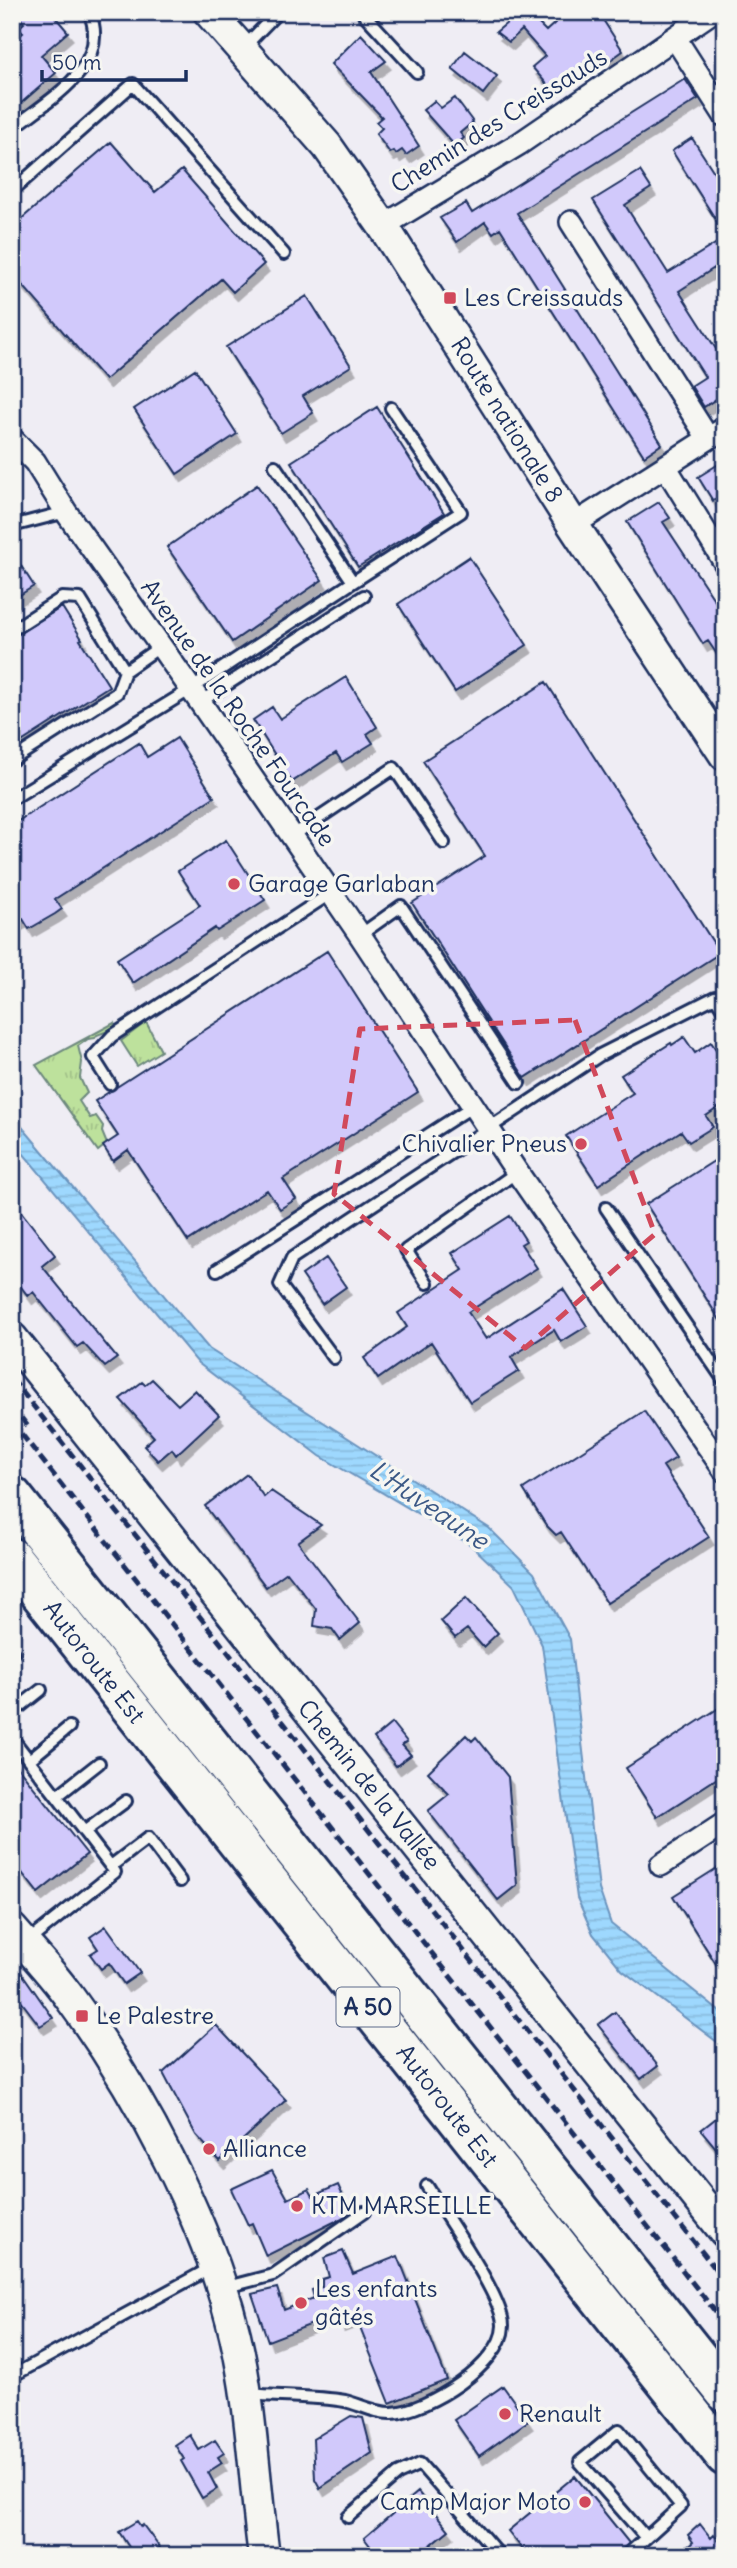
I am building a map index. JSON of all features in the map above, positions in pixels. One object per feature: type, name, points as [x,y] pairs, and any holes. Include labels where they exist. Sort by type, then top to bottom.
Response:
[{"type":"highway","name":"Autoroute Est","points":[[12,1496],[725,2392]]},
{"type":"highway","name":"Autoroute Est","points":[[12,1558],[725,2456]]},
{"type":"main road","name":"Route nationale 8","points":[[209,12],[327,146],[383,226],[573,525],[722,747]]},
{"type":"main road","name":"Chemin de la Vallée","points":[[12,1338],[725,2232]]},
{"type":"main road","points":[[18,1936],[69,1997],[130,2088],[187,2202],[217,2278],[234,2333],[246,2394],[264,2556]]},
{"type":"street","name":"Chemin des Creissauds","points":[[383,226],[519,144],[712,12]]},
{"type":"street","points":[[676,38],[725,117]]},
{"type":"street","points":[[571,222],[716,433],[573,525]]},
{"type":"street","name":"Avenue de la Roche Fourcade","points":[[12,439],[35,461],[66,512],[292,836],[517,1172],[725,1471]]},
{"type":"street","points":[[664,466],[725,563]]},
{"type":"street","points":[[661,1865],[725,1823]]},
{"type":"lane","points":[[12,129],[75,78],[89,60],[95,42],[94,25],[89,12]]},
{"type":"lane","points":[[242,50],[277,12]]},
{"type":"lane","points":[[362,12],[417,72]]},
{"type":"lane","points":[[12,191],[132,84],[284,254]]},
{"type":"lane","points":[[195,695],[353,582],[461,512],[391,408]]},
{"type":"lane","points":[[275,466],[353,582]]},
{"type":"lane","points":[[12,526],[66,512]]},
{"type":"lane","points":[[12,799],[364,596]]},
{"type":"lane","points":[[12,630],[62,597],[80,599],[125,671]]},
{"type":"lane","points":[[12,760],[117,693],[125,671],[161,646]]},
{"type":"lane","points":[[292,836],[394,768],[444,843]]},
{"type":"lane","points":[[110,1084],[93,1058],[112,1036],[331,893]]},
{"type":"lane","points":[[360,935],[401,906],[519,1083]]},
{"type":"lane","points":[[334,1358],[280,1285],[292,1258],[600,1055],[715,997],[725,1012]]},
{"type":"lane","points":[[217,1270],[472,1106]]},
{"type":"lane","points":[[427,1283],[406,1250],[517,1172]]},
{"type":"lane","points":[[606,1208],[725,1381]]},
{"type":"lane","points":[[12,1713],[41,1690]]},
{"type":"lane","points":[[29,1760],[69,1727]]},
{"type":"lane","points":[[12,1738],[115,1872],[18,1936]]},
{"type":"lane","points":[[57,1796],[99,1763]]},
{"type":"lane","points":[[84,1832],[126,1801]]},
{"type":"lane","points":[[111,1866],[148,1838],[180,1881]]},
{"type":"lane","points":[[246,2394],[344,2401],[391,2413],[430,2402],[480,2368],[496,2350],[503,2326],[495,2295],[427,2186]]},
{"type":"lane","points":[[12,2376],[217,2278],[273,2275],[364,2212]]},
{"type":"lane","points":[[626,2556],[646,2538],[681,2506],[619,2430],[580,2462],[646,2538]]},
{"type":"lane","points":[[348,2518],[398,2474],[421,2464],[500,2556]]},
{"type":"highlighted area","points":[[575,1020],[655,1234],[525,1348],[334,1194],[360,1029]]},
{"type":"green space","points":[[146,1022],[161,1051],[137,1066],[121,1041]]},
{"type":"green space","points":[[114,1023],[116,1028],[78,1046],[82,1062],[80,1078],[87,1093],[79,1101],[90,1118],[96,1116],[103,1126],[102,1132],[107,1144],[98,1151],[36,1065]]},
{"type":"water","name":"L'Huveaune","points":[[12,1115],[209,1349],[489,1528],[534,1573],[570,1639],[599,1889],[611,1924],[725,2016],[725,2048],[622,1970],[593,1934],[577,1898],[542,1645],[514,1586],[471,1545],[320,1456],[198,1363],[12,1140]]},
{"type":"building","points":[[15,12],[51,12],[68,32],[41,55],[56,73],[12,111],[12,42],[23,33],[18,28],[24,23]]},
{"type":"building","points":[[507,12],[540,12],[534,19],[546,31],[567,12],[598,12],[623,51],[609,61],[600,51],[551,89],[532,67],[545,56],[522,30],[509,42],[496,32],[513,18]]},
{"type":"building","points":[[361,34],[386,61],[371,72],[419,146],[406,155],[402,150],[396,154],[394,151],[390,153],[376,134],[382,128],[376,122],[382,117],[331,64]]},
{"type":"building","points":[[465,51],[497,76],[483,94],[452,69]]},
{"type":"building","points":[[685,79],[698,99],[517,213],[662,444],[644,456],[500,228],[493,233],[485,222],[457,242],[440,218],[466,203],[472,213]]},
{"type":"building","points":[[455,98],[473,122],[460,133],[464,138],[455,146],[423,110],[434,101],[441,108]]},
{"type":"building","points":[[692,138],[725,189],[725,234],[672,151]]},
{"type":"building","points":[[111,142],[155,192],[182,170],[264,264],[233,292],[221,279],[105,380],[12,273],[12,227]]},
{"type":"building","points":[[640,171],[651,188],[625,205],[668,273],[725,238],[725,261],[679,291],[725,363],[725,393],[704,407],[691,386],[705,377],[593,200]]},
{"type":"building","points":[[307,296],[351,366],[303,396],[313,413],[281,433],[226,347]]},
{"type":"building","points":[[195,369],[237,434],[177,474],[134,409]]},
{"type":"building","points":[[377,407],[444,513],[358,567],[291,462]]},
{"type":"building","points":[[725,460],[725,494],[713,501],[698,477]]},
{"type":"building","points":[[257,485],[322,580],[232,642],[167,547]]},
{"type":"building","points":[[659,502],[670,518],[663,522],[725,616],[725,666],[708,641],[703,644],[627,522]]},
{"type":"building","points":[[12,552],[34,586],[12,600]]},
{"type":"building","points":[[469,557],[527,645],[455,692],[398,604]]},
{"type":"building","points":[[62,607],[109,686],[12,748],[12,638]]},
{"type":"building","points":[[346,677],[377,727],[367,734],[373,743],[342,762],[336,753],[292,782],[253,720],[272,707],[280,719]]},
{"type":"building","points":[[546,682],[720,953],[525,1078],[412,903],[485,856],[423,761]]},
{"type":"building","points":[[177,738],[214,797],[55,899],[62,909],[55,914],[29,929],[23,919],[12,925],[12,825],[139,743],[147,757]]},
{"type":"building","points":[[226,840],[265,900],[217,931],[215,928],[133,983],[117,959],[200,905],[178,871]]},
{"type":"building","points":[[327,951],[418,1092],[283,1179],[296,1199],[280,1209],[267,1190],[188,1241],[128,1150],[113,1161],[103,1146],[118,1136],[95,1101]]},
{"type":"building","points":[[684,1037],[695,1053],[711,1042],[725,1063],[725,1103],[706,1116],[713,1127],[689,1142],[681,1131],[598,1185],[566,1136],[633,1093],[621,1075]]},
{"type":"building","points":[[725,1154],[725,1328],[646,1204]]},
{"type":"building","points":[[12,1200],[55,1255],[42,1266],[117,1358],[105,1367],[83,1343],[77,1347],[33,1292],[28,1296],[12,1275]]},
{"type":"building","points":[[510,1216],[526,1241],[521,1244],[537,1268],[468,1312],[486,1339],[563,1289],[587,1326],[561,1342],[554,1330],[511,1357],[519,1371],[470,1402],[431,1342],[378,1379],[364,1358],[407,1327],[398,1313],[463,1270],[452,1253]]},
{"type":"building","points":[[326,1258],[346,1287],[322,1304],[302,1275]]},
{"type":"building","points":[[152,1379],[178,1405],[195,1390],[219,1415],[176,1455],[172,1449],[158,1461],[144,1446],[154,1437],[120,1399],[142,1382],[145,1385]]},
{"type":"building","points":[[644,1411],[676,1458],[663,1466],[709,1537],[607,1603],[561,1532],[556,1535],[546,1525],[523,1489]]},
{"type":"building","points":[[247,1474],[264,1497],[271,1491],[321,1525],[298,1542],[360,1623],[340,1640],[332,1629],[314,1626],[316,1609],[287,1572],[266,1587],[205,1506]]},
{"type":"building","points":[[466,1598],[498,1633],[483,1647],[467,1629],[455,1638],[441,1621]]},
{"type":"building","points":[[725,1704],[725,1773],[657,1817],[626,1768]]},
{"type":"building","points":[[392,1723],[407,1742],[402,1745],[411,1755],[396,1766],[374,1738]]},
{"type":"building","points":[[466,1735],[472,1741],[476,1737],[508,1777],[517,1885],[498,1900],[428,1811],[449,1794],[428,1772]]},
{"type":"building","points":[[12,1760],[87,1854],[38,1893],[12,1860]]},
{"type":"building","points":[[725,1863],[725,1978],[673,1896]]},
{"type":"building","points":[[106,1926],[140,1973],[124,1984],[109,1963],[101,1969],[90,1954],[98,1949],[90,1937]]},
{"type":"building","points":[[12,1959],[53,2018],[40,2026],[17,1996],[12,2000]]},
{"type":"building","points":[[615,2012],[658,2066],[641,2079],[598,2025]]},
{"type":"building","points":[[216,2025],[286,2100],[220,2161],[196,2135],[163,2073]]},
{"type":"building","points":[[725,2111],[725,2159],[701,2130]]},
{"type":"building","points":[[272,2170],[288,2199],[309,2189],[313,2196],[338,2185],[348,2207],[345,2216],[266,2256],[252,2223],[248,2225],[231,2189]]},
{"type":"building","points":[[343,2251],[353,2274],[398,2256],[447,2380],[390,2403],[356,2318],[340,2324],[338,2314],[268,2341],[252,2294],[277,2288],[284,2310],[314,2298],[312,2290],[322,2287],[322,2279],[329,2277],[324,2258]]},
{"type":"building","points":[[503,2386],[528,2421],[479,2456],[454,2420]]},
{"type":"building","points":[[351,2416],[363,2418],[372,2453],[320,2488],[315,2479],[313,2439]]},
{"type":"building","points":[[190,2435],[199,2450],[215,2440],[224,2453],[218,2457],[222,2463],[208,2472],[217,2489],[202,2498],[175,2445]]},
{"type":"building","points":[[575,2476],[629,2543],[615,2556],[528,2556],[508,2531]]},
{"type":"building","points":[[418,2492],[449,2530],[417,2556],[378,2556],[364,2538]]},
{"type":"building","points":[[137,2521],[160,2548],[149,2556],[135,2556],[119,2532]]},
{"type":"building","points":[[700,2524],[711,2538],[714,2535],[724,2548],[715,2556],[677,2556],[693,2542],[688,2535]]},
{"type":"railway","points":[[12,1379],[725,2281]]},
{"type":"railway","points":[[12,1406],[30,1429]]},
{"type":"railway","points":[[12,1422],[725,2324]]},
{"type":"place","name":"Les Creissauds","points":[[450,298]]},
{"type":"place","name":"Garage Garlaban","points":[[234,884]]},
{"type":"place","name":"Chivalier Pneus","points":[[581,1144]]},
{"type":"place","name":"Le Palestre","points":[[82,2016]]},
{"type":"place","name":"Alliance","points":[[209,2149]]},
{"type":"place","name":"KTM MARSEILLE","points":[[297,2206]]},
{"type":"place","name":"Les enfants gâtés","points":[[301,2303]]},
{"type":"place","name":"Renault","points":[[505,2414]]},
{"type":"place","name":"Camp Major Moto","points":[[585,2502]]}]
